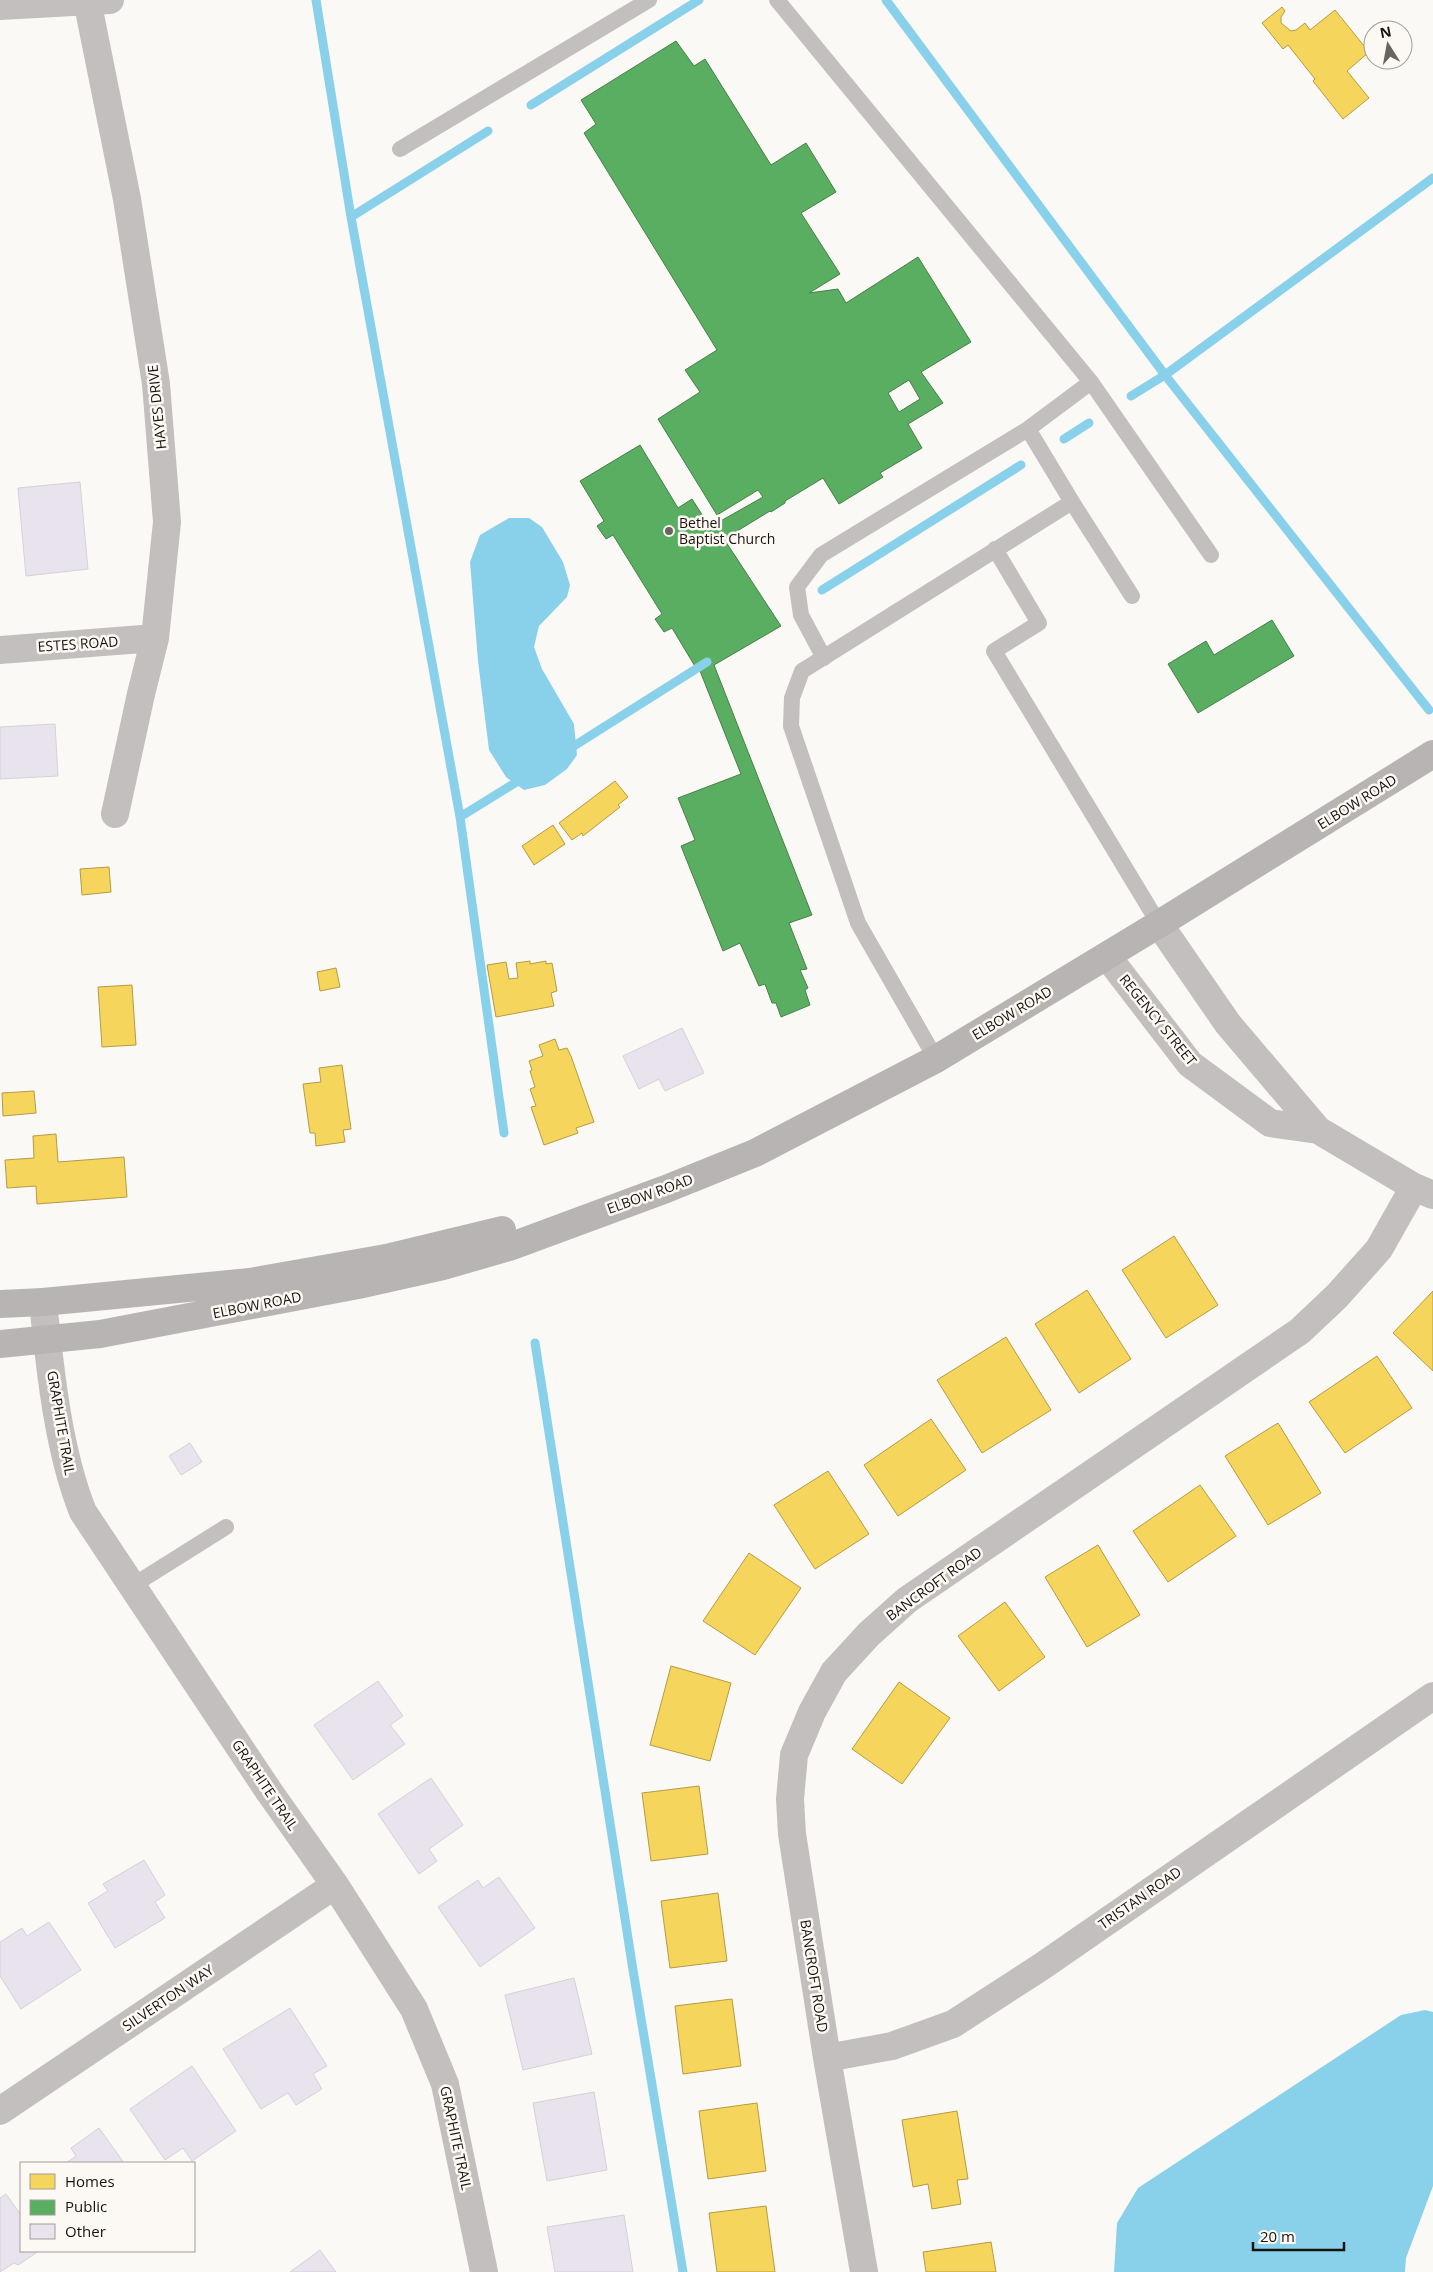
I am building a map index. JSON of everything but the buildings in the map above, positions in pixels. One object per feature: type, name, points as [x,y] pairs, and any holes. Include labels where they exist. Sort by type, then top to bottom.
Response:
[{"type":"main road","name":"ELBOW ROAD","points":[[0,1344],[47,1341],[100,1334],[358,1285],[443,1266],[509,1246],[666,1189],[755,1153],[936,1059],[1107,956],[1433,754]]},
{"type":"main road","name":"ELBOW ROAD","points":[[0,1304],[43,1302],[250,1282],[386,1258],[503,1230],[566,1224]]},
{"type":"street","points":[[0,6],[95,0]]},
{"type":"street","name":"HAYES DRIVE","points":[[95,0],[156,384],[167,522],[155,638],[115,814]]},
{"type":"street","name":"ESTES ROAD","points":[[0,650],[155,638]]},
{"type":"street","name":"REGENCY STREET","points":[[1159,924],[1228,1024],[1318,1130],[1423,1191]]},
{"type":"street","name":"REGENCY STREET","points":[[1107,956],[1190,1064],[1270,1122],[1318,1130]]},
{"type":"street","name":"BANCROFT ROAD","points":[[864,2272],[827,2058],[792,1834],[790,1799],[794,1755],[812,1712],[834,1672],[868,1634],[907,1600],[1300,1331],[1337,1296],[1379,1249],[1423,1191]]},
{"type":"street","name":"GRAPHITE TRAIL","points":[[43,1302],[47,1341],[66,1458],[73,1486],[83,1512],[268,1790],[335,1885],[414,2009],[445,2084],[484,2272]]},
{"type":"street","name":"TRISTAN ROAD","points":[[827,2058],[892,2046],[953,2024],[1041,1967],[1433,1696]]},
{"type":"street","name":"SILVERTON WAY","points":[[0,2111],[335,1885]]},
{"type":"lane","points":[[400,149],[649,0]]},
{"type":"lane","points":[[777,0],[1091,382],[1211,555]]},
{"type":"lane","points":[[824,658],[801,615],[797,587],[821,555],[1028,429],[1091,382]]},
{"type":"lane","points":[[1028,429],[1132,596]]},
{"type":"lane","points":[[936,1059],[858,923],[791,726],[792,698],[802,671],[1072,502]]},
{"type":"lane","points":[[995,549],[1040,623],[994,651],[1159,924]]},
{"type":"lane","points":[[132,1586],[226,1527]]},
{"type":"water","points":[[509,518],[529,518],[542,527],[563,562],[570,585],[567,597],[539,626],[534,647],[542,669],[574,724],[577,755],[567,769],[545,785],[524,790],[506,777],[489,750],[478,661],[470,562],[480,535]]},
{"type":"water","points":[[1425,2010],[1433,2012],[1433,2186],[1406,2258],[1405,2272],[1114,2272],[1117,2223],[1138,2188],[1401,2015]]},
{"type":"waterway","points":[[316,0],[351,217],[460,817],[504,1133]]},
{"type":"waterway","points":[[531,105],[699,0]]},
{"type":"waterway","points":[[886,0],[1165,375],[1429,710]]},
{"type":"waterway","points":[[351,217],[488,131]]},
{"type":"waterway","points":[[1131,396],[1165,375],[1433,178]]},
{"type":"waterway","points":[[1064,439],[1089,423]]},
{"type":"waterway","points":[[822,590],[1021,465]]},
{"type":"waterway","points":[[566,751],[707,662]]},
{"type":"waterway","points":[[460,817],[523,778]]},
{"type":"waterway","points":[[535,1343],[633,1970],[683,2272]]},
{"type":"place","name":"Bethel Baptist Church","points":[[669,531]]}]
